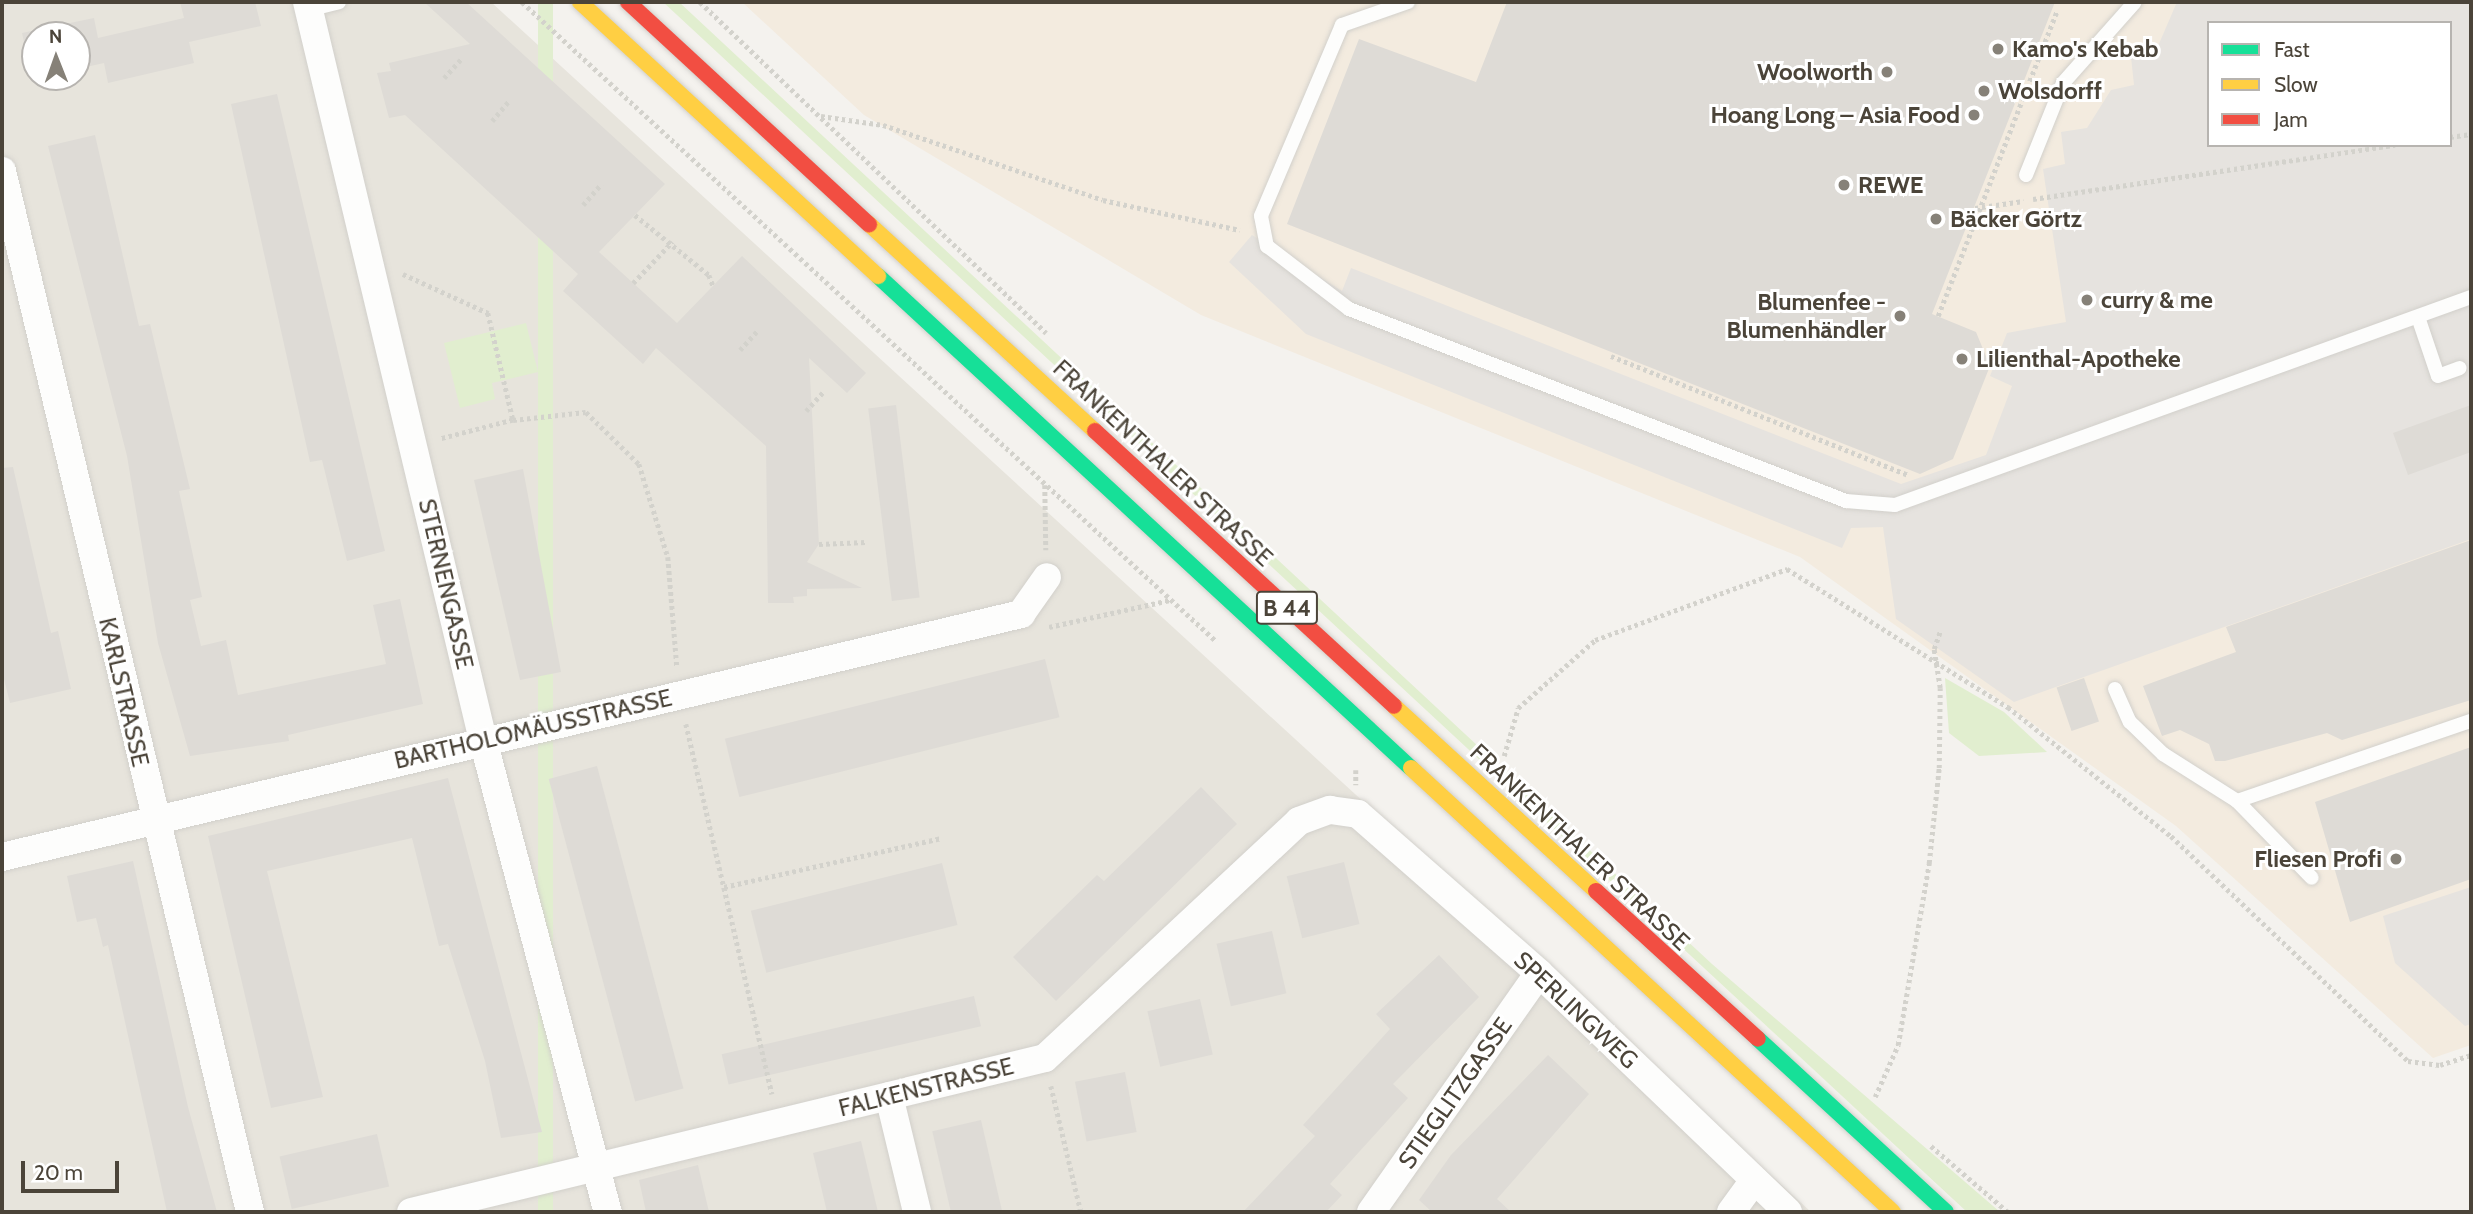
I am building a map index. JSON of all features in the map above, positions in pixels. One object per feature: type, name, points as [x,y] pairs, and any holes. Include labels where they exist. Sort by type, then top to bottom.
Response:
[{"type":"main road","name":"B 44","points":[[580,2],[1893,1212]]},
{"type":"main road","name":"FRANKENTHALER STRASSE","points":[[628,2],[1946,1212]]},
{"type":"street","name":"STERNENGASSE","points":[[308,6],[483,740],[608,1212]]},
{"type":"street","name":"KARLSTRASSE","points":[[2,171],[153,817],[250,1212]]},
{"type":"street","name":"BARTHOLOMÄUSSTRASSE","points":[[2,857],[153,817],[1021,614],[1047,577]]},
{"type":"street","name":"FALKENSTRASSE","points":[[411,1212],[597,1163],[1045,1058],[1299,821],[1330,810],[1358,814]]},
{"type":"street","name":"SPERLINGWEG","points":[[1358,814],[1539,973],[1788,1212]]},
{"type":"street","name":"STIEGLITZGASSE","points":[[1371,1212],[1539,973]]},
{"type":"street","points":[[889,1096],[916,1212]]},
{"type":"street","points":[[1731,1212],[1754,1180]]},
{"type":"lane","points":[[308,6],[338,2]]},
{"type":"lane","points":[[1408,2],[1342,25],[1265,205],[1261,236],[1349,309],[1846,501],[1873,506],[1919,497],[2471,297]]},
{"type":"lane","points":[[2026,175],[2063,83],[2135,2]]},
{"type":"lane","points":[[2418,317],[2438,376],[2460,368]]},
{"type":"lane","points":[[2115,689],[2130,722],[2163,754],[2237,801],[2312,878]]},
{"type":"lane","points":[[2237,801],[2471,721]]},
{"type":"path","points":[[700,2],[1049,336]]},
{"type":"path","points":[[1938,316],[2057,11]]},
{"type":"path","points":[[444,78],[462,58]]},
{"type":"path","points":[[492,121],[509,101]]},
{"type":"path","points":[[821,116],[883,125],[1092,197],[1261,236]]},
{"type":"path","points":[[2452,137],[2471,134]]},
{"type":"path","points":[[1978,208],[2382,147]]},
{"type":"path","points":[[583,205],[601,184]]},
{"type":"path","points":[[635,215],[672,242],[709,275],[714,288]]},
{"type":"path","points":[[633,283],[672,242]]},
{"type":"path","points":[[371,271],[388,267],[488,313],[513,420]]},
{"type":"path","points":[[740,350],[758,330]]},
{"type":"path","points":[[1611,356],[1906,472],[1919,497]]},
{"type":"path","points":[[806,411],[824,391]]},
{"type":"path","points":[[412,446],[513,420],[586,412],[639,464],[668,556],[679,694],[778,1122]]},
{"type":"path","points":[[1045,484],[1047,577]]},
{"type":"path","points":[[819,544],[866,542]]},
{"type":"path","points":[[1494,746],[1504,755],[1518,708],[1595,640],[1787,569],[2008,707],[2171,836],[2408,1061],[2440,1065],[2471,1055]]},
{"type":"path","points":[[1038,630],[1171,599]]},
{"type":"path","points":[[1875,1097],[1898,1045],[1927,876],[1939,768],[1936,663],[1940,632]]},
{"type":"path","points":[[724,887],[942,838]]},
{"type":"path","points":[[1045,1058],[1080,1212]]},
{"type":"shaded area","points":[[2,2],[491,2],[1811,1212],[2,1212]]},
{"type":"shaded area","points":[[742,2],[2471,2],[2471,1045],[2433,1058],[2176,826],[1800,557],[1201,315],[864,115]]},
{"type":"shaded area","points":[[2177,2],[2471,2],[2471,539],[2014,702],[1896,619],[1883,527],[1851,528],[1842,548],[1306,334],[1229,262],[1252,235],[1342,291],[1351,268],[1901,484],[1986,455],[2012,386],[1990,376],[2007,333],[2066,322],[2043,169],[2065,164],[2061,132],[2087,128],[2111,90],[2134,85],[2131,57],[2155,53]]},
{"type":"shaded area","points":[[2471,887],[2471,1024],[2465,1026],[2395,963],[2383,916]]},
{"type":"green space","points":[[538,2],[553,2],[553,1212],[538,1212]]},
{"type":"green space","points":[[663,2],[679,2],[1712,964],[2000,1212],[1967,1212]]},
{"type":"green space","points":[[526,323],[538,372],[492,383],[495,399],[460,408],[444,343]]},
{"type":"green space","points":[[1945,678],[2004,712],[2047,752],[1979,756],[1949,733]]},
{"type":"building","points":[[180,2],[255,2],[261,26],[189,42],[194,63],[108,83],[104,63],[91,66],[91,21],[80,21],[94,18],[98,38],[184,18]]},
{"type":"building","points":[[424,2],[466,2],[665,184],[599,252],[677,323],[742,256],[866,373],[847,393],[809,358],[819,544],[807,562],[862,588],[807,589],[807,596],[793,597],[794,603],[768,603],[766,446],[656,348],[643,364],[563,291],[578,274],[405,115],[389,118],[377,73],[391,71],[389,63],[470,44]]},
{"type":"building","points":[[1507,2],[2055,2],[1932,314],[1976,332],[1990,366],[1953,459],[1920,474],[1287,224],[1359,39],[1476,82]]},
{"type":"building","points":[[277,94],[385,551],[347,561],[322,460],[310,462],[231,104]]},
{"type":"building","points":[[95,135],[139,326],[150,324],[190,489],[179,491],[202,597],[190,600],[201,646],[226,640],[238,695],[386,664],[373,605],[400,599],[423,704],[288,735],[289,741],[190,756],[158,643],[127,456],[48,146]]},
{"type":"building","points":[[896,405],[920,598],[892,601],[868,408]]},
{"type":"building","points":[[2471,405],[2471,452],[2408,475],[2393,433]]},
{"type":"building","points":[[13,467],[51,633],[58,631],[71,689],[10,703],[2,671],[2,468]]},
{"type":"building","points":[[523,469],[561,672],[520,680],[474,480]]},
{"type":"building","points":[[2471,540],[2471,700],[2342,740],[2327,733],[2225,761],[2215,761],[2209,744],[2180,730],[2162,736],[2143,686],[2236,652],[2226,627]]},
{"type":"building","points":[[1045,659],[1060,717],[739,797],[725,739]]},
{"type":"building","points":[[2084,678],[2099,721],[2072,731],[2057,687]]},
{"type":"building","points":[[2471,747],[2471,879],[2350,922],[2315,802]]},
{"type":"building","points":[[597,766],[683,1089],[635,1102],[549,779]]},
{"type":"building","points":[[448,778],[542,1132],[501,1138],[485,1061],[448,944],[439,946],[412,838],[267,871],[323,1097],[271,1108],[208,836]]},
{"type":"building","points":[[1201,787],[1237,824],[1056,1001],[1013,957],[1097,875],[1104,881]]},
{"type":"building","points":[[133,861],[188,1107],[217,1212],[167,1212],[108,945],[103,947],[96,918],[77,922],[67,876]]},
{"type":"building","points":[[1344,862],[1359,924],[1302,938],[1287,876]]},
{"type":"building","points":[[942,863],[957,925],[766,973],[751,911]]},
{"type":"building","points":[[1272,931],[1286,993],[1231,1006],[1216,944]]},
{"type":"building","points":[[1439,955],[1479,997],[1393,1084],[1408,1098],[1330,1184],[1342,1195],[1326,1212],[1243,1212],[1315,1136],[1303,1125],[1390,1029],[1376,1014]]},
{"type":"building","points":[[974,996],[981,1026],[729,1084],[722,1054]]},
{"type":"building","points":[[1200,999],[1213,1055],[1160,1067],[1147,1011]]},
{"type":"building","points":[[1548,1055],[1589,1094],[1497,1199],[1511,1212],[1432,1212],[1419,1200],[1451,1155]]},
{"type":"building","points":[[1125,1072],[1137,1132],[1087,1142],[1075,1082]]},
{"type":"building","points":[[981,1120],[1002,1212],[951,1212],[932,1131]]},
{"type":"building","points":[[377,1134],[389,1187],[292,1209],[280,1156]]},
{"type":"building","points":[[861,1141],[878,1212],[827,1212],[813,1153]]},
{"type":"building","points":[[698,1165],[709,1212],[646,1212],[639,1180]]},
{"type":"traffic: fast","points":[[878,276],[1411,768]]},
{"type":"traffic: fast","points":[[1758,1039],[1946,1212]]},
{"type":"traffic: slow","points":[[580,2],[878,276]]},
{"type":"traffic: slow","points":[[869,224],[1095,431]]},
{"type":"traffic: slow","points":[[1394,706],[1596,891]]},
{"type":"traffic: slow","points":[[1411,768],[1893,1212]]},
{"type":"traffic: jam","points":[[628,2],[869,224]]},
{"type":"traffic: jam","points":[[1095,431],[1394,706]]},
{"type":"traffic: jam","points":[[1596,891],[1758,1039]]},
{"type":"place","name":"Kamo's Kebab","points":[[1998,49]]},
{"type":"place","name":"Woolworth","points":[[1887,72]]},
{"type":"place","name":"Wolsdorff","points":[[1984,91]]},
{"type":"place","name":"Hoang Long – Asia Food","points":[[1974,115]]},
{"type":"place","name":"REWE","points":[[1844,185]]},
{"type":"place","name":"Bäcker Görtz","points":[[1936,219]]},
{"type":"place","name":"curry & me","points":[[2087,300]]},
{"type":"place","name":"Blumenfee - Blumenhändler","points":[[1900,316]]},
{"type":"place","name":"Lilienthal-Apotheke","points":[[1962,359]]},
{"type":"place","name":"Fliesen Profi","points":[[2396,859]]}]
